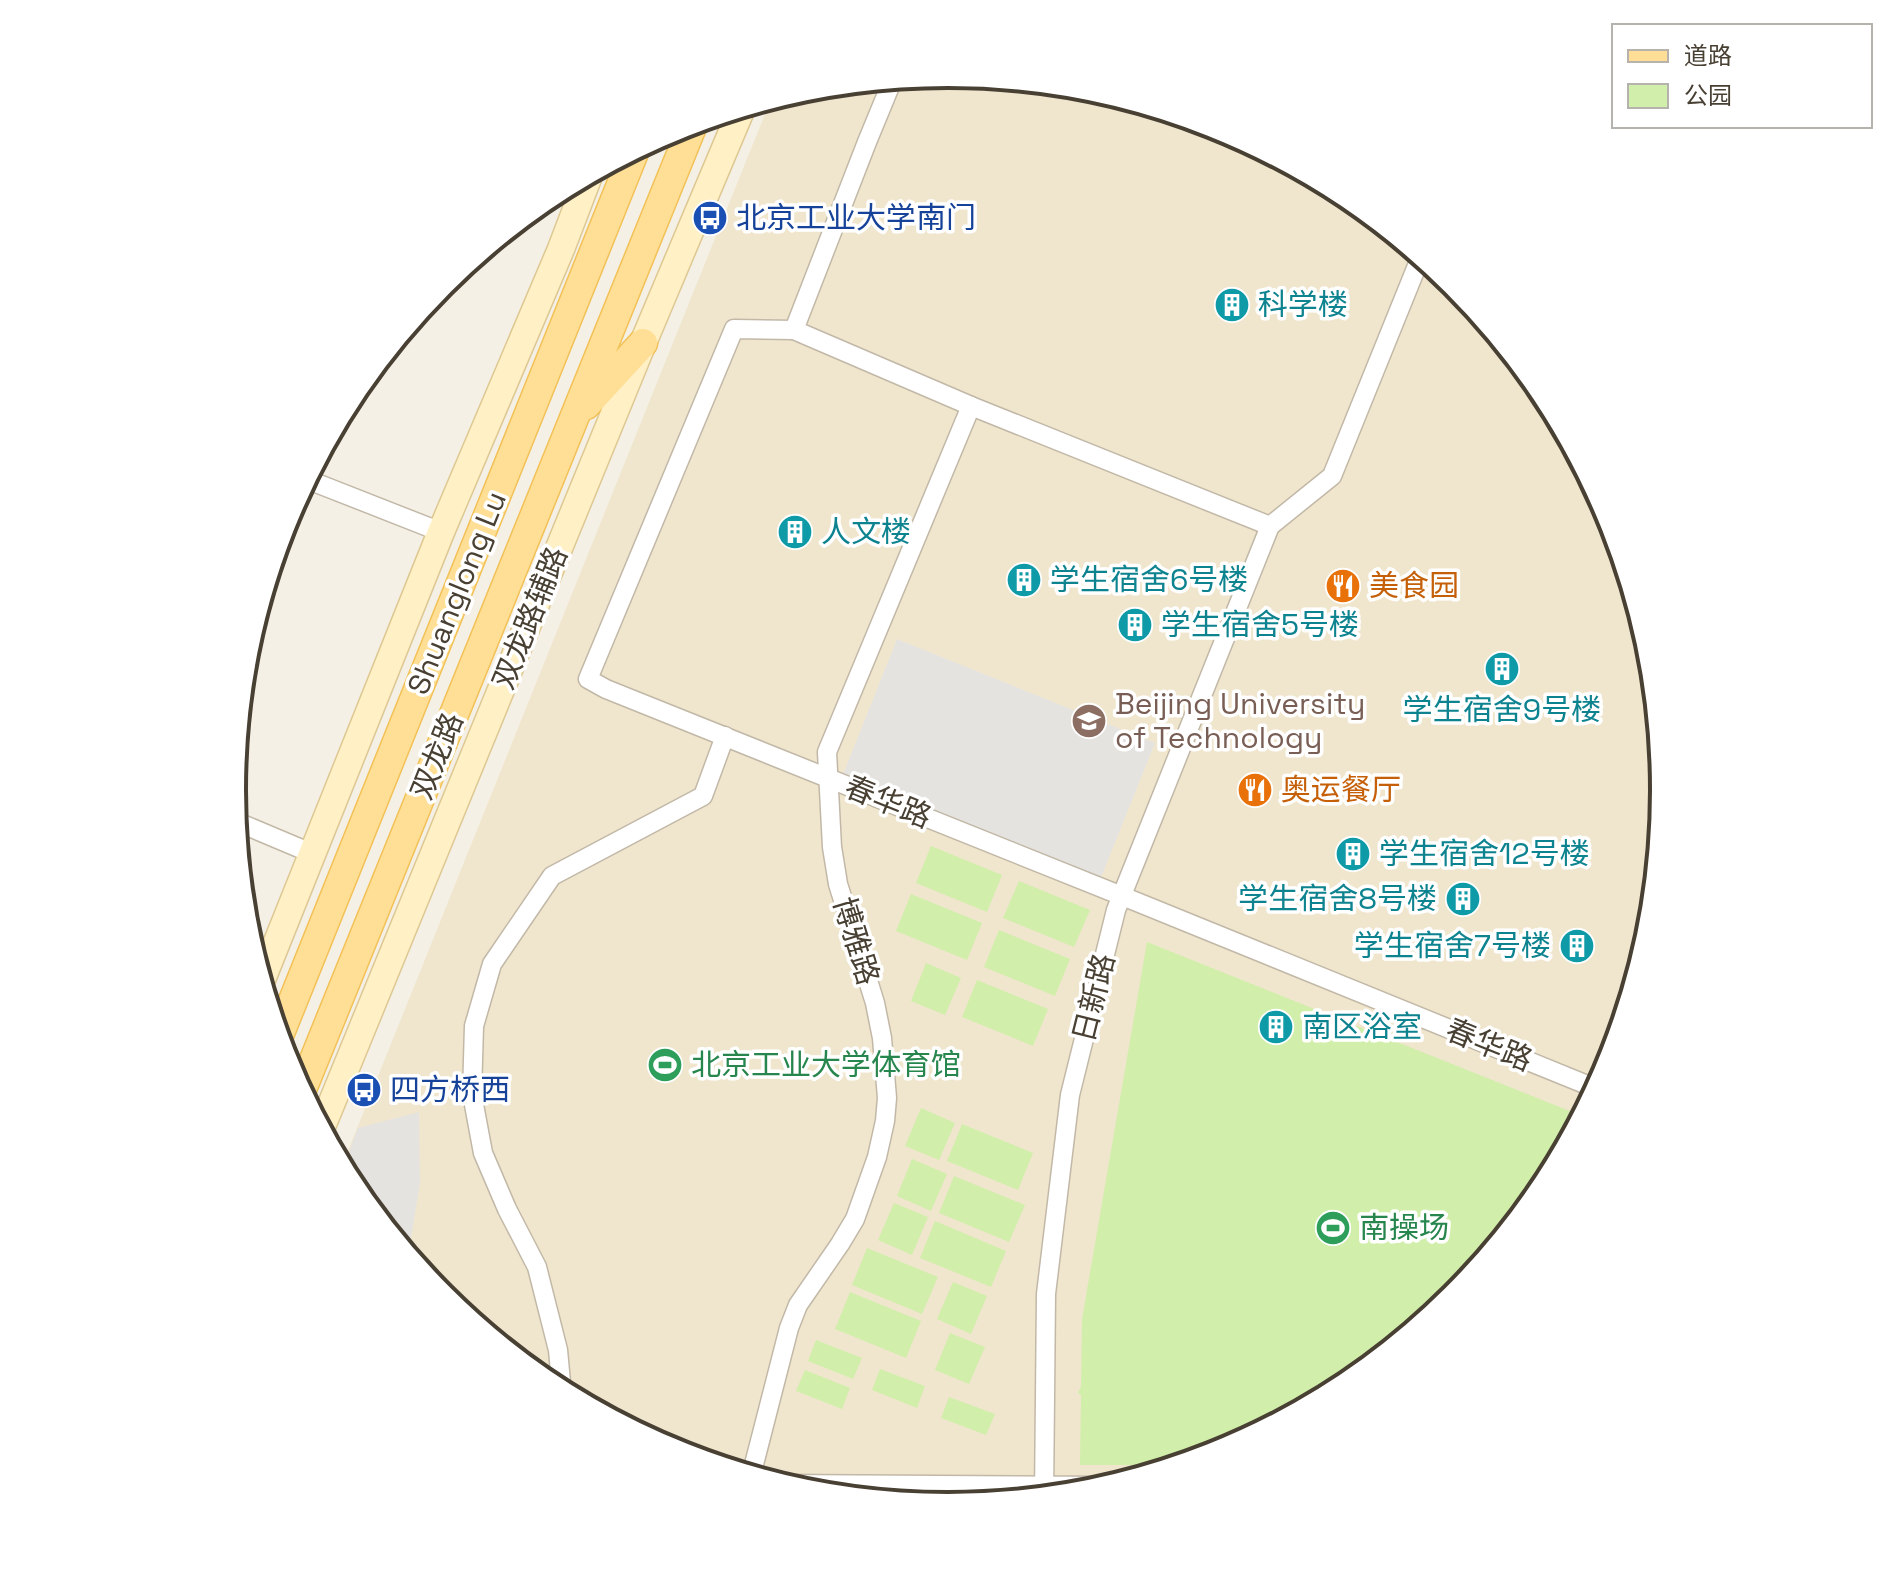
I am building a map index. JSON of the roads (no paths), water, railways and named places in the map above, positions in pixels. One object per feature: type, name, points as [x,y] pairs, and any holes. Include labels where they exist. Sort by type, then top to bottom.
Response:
[{"type":"main road","name":"双龙路辅路","points":[[326,1116],[737,121]]},
{"type":"main road","points":[[572,420],[688,138]]},
{"type":"main road","name":"Shuanglong Lu","points":[[285,1020],[629,164]]},
{"type":"main road","points":[[267,965],[441,532],[583,190]]},
{"type":"main road","points":[[572,420],[643,343]]},
{"type":"main road","name":"双龙路","points":[[307,1077],[572,420]]},
{"type":"street","points":[[888,91],[794,330],[971,406],[1270,526],[1332,476],[1416,267]]},
{"type":"street","name":"春华路","points":[[794,330],[734,329],[588,679],[606,689],[1586,1084]]},
{"type":"street","name":"博雅路","points":[[754,1465],[789,1328],[798,1305],[855,1219],[877,1157],[885,1121],[887,1098],[882,1038],[875,1003],[838,884],[832,847],[827,752],[971,406]]},
{"type":"street","points":[[317,483],[441,532]]},
{"type":"street","name":"日新路","points":[[1044,1486],[1046,1294],[1070,1095],[1116,910],[1270,526]]},
{"type":"street","points":[[560,1377],[558,1350],[537,1267],[483,1153],[472,1094],[474,1026],[492,964],[552,876],[703,796],[725,736]]},
{"type":"street","points":[[247,826],[311,853]]},
{"type":"street","points":[[849,1486],[1006,1490]]},
{"type":"place","name":"北京工业大学南门","points":[[710,218]]},
{"type":"place","name":"科学楼","points":[[1232,305]]},
{"type":"place","name":"人文楼","points":[[795,532]]},
{"type":"place","name":"学生宿舍6号楼","points":[[1024,580]]},
{"type":"place","name":"美食园","points":[[1343,586]]},
{"type":"place","name":"学生宿舍5号楼","points":[[1135,625]]},
{"type":"place","name":"学生宿舍9号楼","points":[[1502,669]]},
{"type":"place","name":"Beijing University of Technology","points":[[1089,721]]},
{"type":"place","name":"奥运餐厅","points":[[1255,790]]},
{"type":"place","name":"学生宿舍12号楼","points":[[1353,854]]},
{"type":"place","name":"学生宿舍8号楼","points":[[1463,899]]},
{"type":"place","name":"学生宿舍7号楼","points":[[1577,946]]},
{"type":"place","name":"南区浴室","points":[[1276,1027]]},
{"type":"place","name":"北京工业大学体育馆","points":[[665,1065]]},
{"type":"place","name":"四方桥西","points":[[364,1090]]},
{"type":"place","name":"南操场","points":[[1333,1228]]}]
